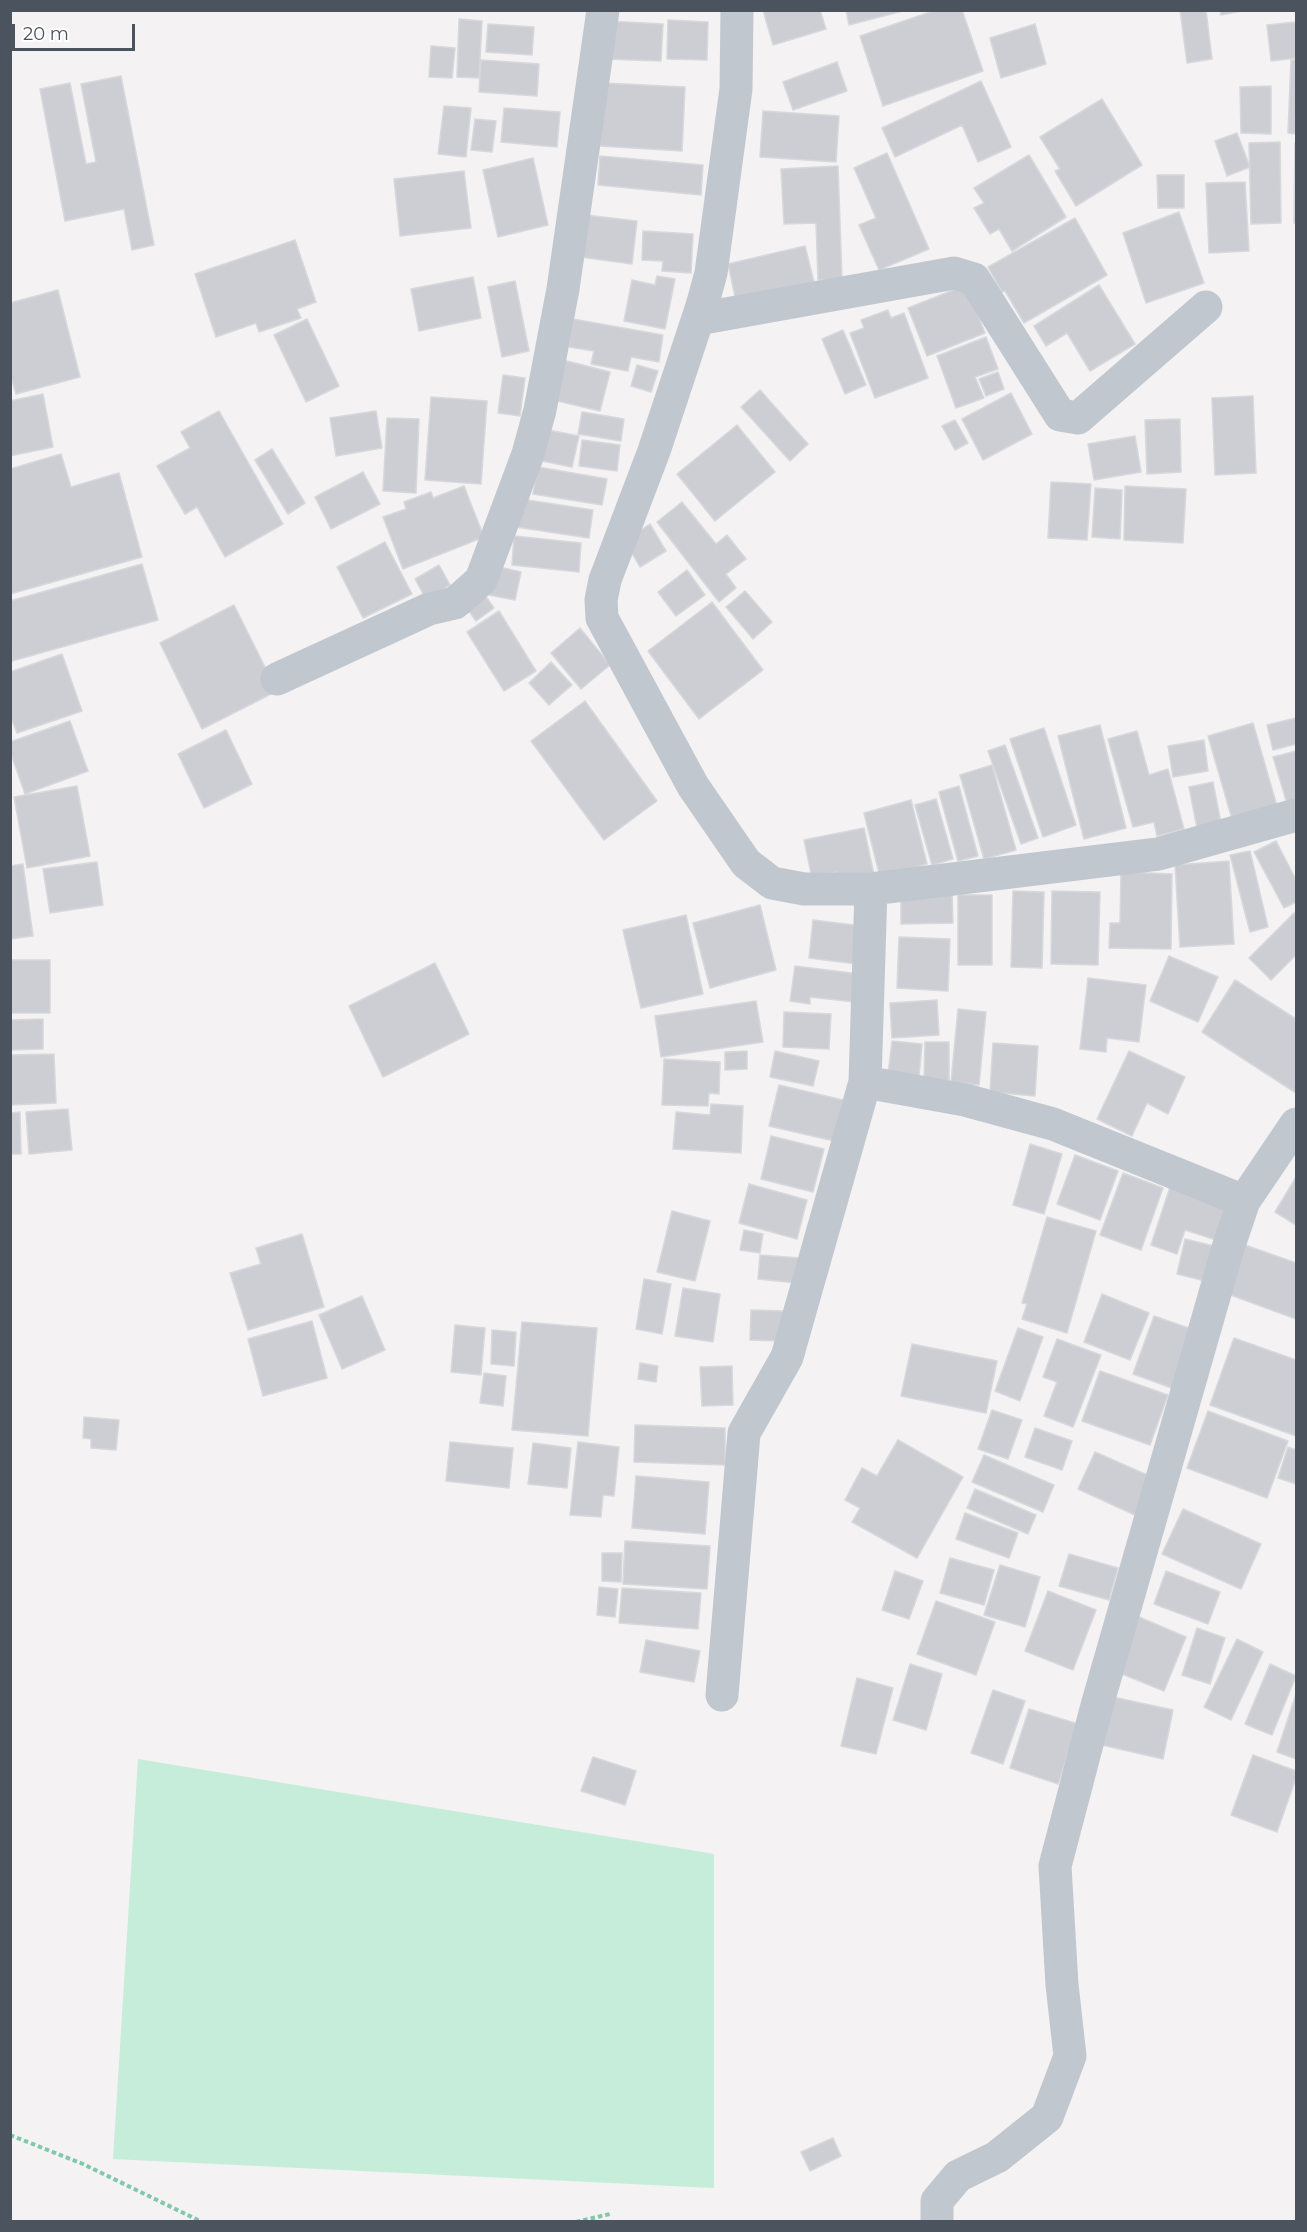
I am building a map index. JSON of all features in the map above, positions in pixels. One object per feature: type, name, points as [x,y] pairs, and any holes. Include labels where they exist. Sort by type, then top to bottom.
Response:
[{"type":"street","points":[[278,679],[429,609],[455,603],[481,580],[528,454],[540,410],[563,288],[603,10]]},
{"type":"street","points":[[736,10],[736,88],[711,273],[654,451],[605,580],[601,600],[602,618],[693,786],[746,863],[772,883],[804,889],[872,889],[1158,854],[1296,815]]},
{"type":"street","points":[[698,318],[954,273],[974,279],[1060,415],[1078,418],[1206,307]]},
{"type":"street","points":[[722,1695],[744,1433],[787,1357],[866,1082],[872,889]]},
{"type":"street","points":[[866,1082],[965,1100],[1053,1124],[1244,1202]]},
{"type":"street","points":[[937,2222],[937,2201],[958,2176],[997,2157],[1047,2117],[1070,2056],[1062,1985],[1055,1866],[1098,1702],[1228,1248],[1244,1202],[1296,1124]]},
{"type":"path","points":[[10,2135],[83,2164],[202,2222]]},
{"type":"path","points":[[576,2222],[610,2214]]},
{"type":"green space","points":[[138,1759],[714,1854],[714,2188],[113,2159]]},
{"type":"building","points":[[763,10],[820,10],[826,29],[773,45]]},
{"type":"building","points":[[846,10],[907,10],[849,25]]},
{"type":"building","points":[[936,10],[962,10],[983,71],[883,106],[860,36]]},
{"type":"building","points":[[1180,10],[1206,10],[1212,59],[1187,63]]},
{"type":"building","points":[[1220,10],[1247,10],[1221,15]]},
{"type":"building","points":[[459,19],[482,21],[479,78],[457,77]]},
{"type":"building","points":[[668,20],[708,22],[707,60],[667,59]]},
{"type":"building","points":[[607,21],[663,24],[661,61],[605,59]]},
{"type":"building","points":[[1296,22],[1296,58],[1271,61],[1267,25]]},
{"type":"building","points":[[488,24],[534,27],[532,55],[486,52]]},
{"type":"building","points":[[1035,24],[1046,64],[1001,78],[990,38]]},
{"type":"building","points":[[431,46],[455,48],[452,78],[429,77]]},
{"type":"building","points":[[481,60],[539,64],[537,96],[479,92]]},
{"type":"building","points":[[1291,60],[1296,60],[1296,134],[1288,133]]},
{"type":"building","points":[[837,62],[847,91],[793,110],[783,82]]},
{"type":"building","points":[[121,76],[154,245],[132,250],[124,209],[65,221],[40,89],[70,83],[86,164],[96,162],[81,84]]},
{"type":"building","points":[[981,81],[1011,147],[978,162],[962,125],[895,157],[882,128]]},
{"type":"building","points":[[603,83],[685,87],[682,151],[600,146]]},
{"type":"building","points":[[1271,86],[1271,134],[1241,133],[1240,87]]},
{"type":"building","points":[[1102,99],[1142,165],[1076,206],[1055,171],[1060,169],[1040,137]]},
{"type":"building","points":[[444,106],[471,108],[466,157],[438,154]]},
{"type":"building","points":[[504,108],[560,112],[557,147],[501,142]]},
{"type":"building","points":[[763,111],[839,116],[836,162],[760,157]]},
{"type":"building","points":[[475,119],[496,121],[492,152],[471,150]]},
{"type":"building","points":[[1237,133],[1250,167],[1227,176],[1215,141]]},
{"type":"building","points":[[1280,142],[1281,223],[1251,224],[1249,143]]},
{"type":"building","points":[[1295,143],[1296,223],[1294,223]]},
{"type":"building","points":[[887,153],[929,249],[879,270],[859,225],[876,218],[854,168]]},
{"type":"building","points":[[1029,155],[1066,217],[1012,251],[999,229],[990,234],[974,208],[984,203],[974,188]]},
{"type":"building","points":[[600,156],[703,165],[701,195],[598,185]]},
{"type":"building","points":[[533,158],[548,225],[498,237],[483,170]]},
{"type":"building","points":[[838,166],[842,279],[818,280],[816,223],[784,224],[781,169]]},
{"type":"building","points":[[464,171],[471,228],[400,236],[394,179]]},
{"type":"building","points":[[1157,175],[1184,175],[1184,208],[1158,208]]},
{"type":"building","points":[[1245,182],[1249,251],[1209,253],[1206,183]]},
{"type":"building","points":[[1179,212],[1204,283],[1146,303],[1123,233]]},
{"type":"building","points":[[585,215],[637,221],[632,264],[580,257]]},
{"type":"building","points":[[1075,218],[1107,275],[1024,323],[988,267]]},
{"type":"building","points":[[643,231],[693,234],[691,273],[662,271],[663,261],[642,260]]},
{"type":"building","points":[[295,240],[316,302],[297,309],[301,318],[259,332],[256,323],[216,337],[195,274]]},
{"type":"building","points":[[805,246],[814,282],[736,301],[728,264]]},
{"type":"building","points":[[657,276],[675,279],[665,329],[624,321],[632,280],[655,285]]},
{"type":"building","points":[[473,277],[481,318],[419,331],[411,289]]},
{"type":"building","points":[[515,281],[529,351],[502,357],[488,287]]},
{"type":"building","points":[[966,285],[985,333],[927,356],[908,308]]},
{"type":"building","points":[[1099,285],[1135,344],[1090,371],[1067,333],[1046,346],[1034,326]]},
{"type":"building","points":[[58,290],[80,377],[16,394],[10,373],[10,303]]},
{"type":"building","points":[[888,310],[891,318],[904,313],[928,378],[875,398],[850,333],[864,328],[861,320]]},
{"type":"building","points":[[307,319],[339,386],[306,402],[274,335]]},
{"type":"building","points":[[573,319],[663,335],[659,362],[631,357],[628,371],[591,364],[594,351],[569,347]]},
{"type":"building","points":[[843,330],[866,385],[845,394],[822,339]]},
{"type":"building","points":[[986,337],[998,369],[975,377],[984,398],[956,408],[937,356]]},
{"type":"building","points":[[559,359],[610,372],[600,411],[549,399]]},
{"type":"building","points":[[637,365],[658,371],[651,392],[631,386]]},
{"type":"building","points":[[998,372],[1004,389],[986,396],[979,379]]},
{"type":"building","points":[[503,375],[525,378],[520,416],[498,413]]},
{"type":"building","points":[[760,390],[808,444],[790,461],[741,407]]},
{"type":"building","points":[[1011,393],[1032,434],[983,460],[962,419]]},
{"type":"building","points":[[43,394],[53,447],[10,456],[10,401]]},
{"type":"building","points":[[1253,396],[1256,473],[1215,475],[1212,398]]},
{"type":"building","points":[[431,397],[487,401],[481,484],[425,480]]},
{"type":"building","points":[[219,411],[283,524],[225,557],[197,507],[185,514],[157,466],[190,448],[181,432]]},
{"type":"building","points":[[376,411],[382,448],[336,456],[330,418]]},
{"type":"building","points":[[582,412],[624,419],[621,441],[578,434]]},
{"type":"building","points":[[387,418],[419,419],[416,493],[383,491]]},
{"type":"building","points":[[1180,419],[1181,472],[1147,474],[1145,420]]},
{"type":"building","points":[[955,420],[968,443],[955,450],[942,426]]},
{"type":"building","points":[[737,425],[775,472],[715,521],[677,474]]},
{"type":"building","points":[[548,430],[579,436],[572,467],[542,461]]},
{"type":"building","points":[[1135,436],[1141,472],[1094,480],[1088,444]]},
{"type":"building","points":[[582,440],[620,445],[617,471],[579,466]]},
{"type":"building","points":[[272,449],[305,503],[288,514],[255,460]]},
{"type":"building","points":[[61,454],[71,487],[119,473],[142,557],[10,594],[10,469]]},
{"type":"building","points":[[538,467],[607,479],[602,505],[533,494]]},
{"type":"building","points":[[363,472],[380,504],[331,529],[315,497]]},
{"type":"building","points":[[1051,482],[1091,484],[1087,540],[1048,538]]},
{"type":"building","points":[[464,486],[484,537],[403,569],[383,517],[406,509],[404,502],[431,492],[433,498]]},
{"type":"building","points":[[1125,486],[1186,489],[1183,543],[1124,540]]},
{"type":"building","points":[[1095,488],[1122,490],[1120,539],[1092,537]]},
{"type":"building","points":[[521,499],[593,510],[589,538],[516,527]]},
{"type":"building","points":[[682,502],[716,544],[727,535],[746,559],[726,574],[736,588],[719,602],[657,522]]},
{"type":"building","points":[[650,524],[666,551],[640,567],[625,541]]},
{"type":"building","points":[[514,536],[581,543],[579,572],[512,565]]},
{"type":"building","points":[[385,542],[412,594],[363,618],[337,567]]},
{"type":"building","points":[[142,564],[158,620],[12,661],[10,601]]},
{"type":"building","points":[[439,565],[450,585],[426,599],[415,579]]},
{"type":"building","points":[[495,566],[521,572],[515,600],[489,595]]},
{"type":"building","points":[[687,570],[705,595],[676,616],[658,592]]},
{"type":"building","points":[[745,591],[772,622],[753,639],[726,607]]},
{"type":"building","points":[[484,594],[494,608],[476,621],[466,607]]},
{"type":"building","points":[[712,602],[763,670],[699,719],[648,651]]},
{"type":"building","points":[[234,605],[277,691],[202,729],[160,643]]},
{"type":"building","points":[[499,611],[536,671],[504,691],[467,632]]},
{"type":"building","points":[[580,628],[610,665],[581,689],[551,653]]},
{"type":"building","points":[[62,654],[82,711],[17,733],[10,715],[10,672]]},
{"type":"building","points":[[551,662],[572,685],[549,705],[529,683]]},
{"type":"building","points":[[585,701],[657,801],[604,840],[531,741]]},
{"type":"building","points":[[1296,718],[1296,744],[1273,750],[1267,725]]},
{"type":"building","points":[[70,721],[88,771],[25,794],[10,751],[10,742]]},
{"type":"building","points":[[1253,723],[1277,806],[1232,819],[1208,736]]},
{"type":"building","points":[[1100,725],[1126,828],[1084,839],[1058,736]]},
{"type":"building","points":[[1044,728],[1076,825],[1043,837],[1010,739]]},
{"type":"building","points":[[226,730],[252,784],[204,808],[178,754]]},
{"type":"building","points":[[1137,731],[1149,775],[1168,769],[1184,829],[1157,836],[1154,822],[1133,827],[1108,739]]},
{"type":"building","points":[[1204,740],[1208,771],[1173,777],[1168,746]]},
{"type":"building","points":[[1005,745],[1038,838],[1021,844],[988,751]]},
{"type":"building","points":[[1296,751],[1296,804],[1288,807],[1273,757]]},
{"type":"building","points":[[992,765],[1016,850],[984,859],[960,775]]},
{"type":"building","points":[[1213,782],[1221,823],[1197,828],[1189,787]]},
{"type":"building","points":[[77,786],[90,856],[27,868],[14,797]]},
{"type":"building","points":[[959,786],[978,856],[958,861],[939,792]]},
{"type":"building","points":[[936,799],[953,859],[932,865],[915,805]]},
{"type":"building","points":[[911,800],[927,864],[880,877],[864,813]]},
{"type":"building","points":[[864,828],[875,879],[839,886],[836,872],[812,878],[804,840]]},
{"type":"building","points":[[1276,841],[1296,880],[1296,902],[1284,908],[1254,852]]},
{"type":"building","points":[[1250,851],[1268,927],[1250,932],[1230,855]]},
{"type":"building","points":[[1229,861],[1234,944],[1180,947],[1175,865]]},
{"type":"building","points":[[97,862],[103,905],[50,913],[43,869]]},
{"type":"building","points":[[23,864],[33,936],[10,939],[10,866]]},
{"type":"building","points":[[1121,872],[1172,874],[1171,949],[1109,948],[1110,923],[1120,923]]},
{"type":"building","points":[[1013,891],[1044,892],[1042,968],[1011,967]]},
{"type":"building","points":[[1052,891],[1100,892],[1098,965],[1051,964]]},
{"type":"building","points":[[952,892],[953,923],[901,924],[901,893]]},
{"type":"building","points":[[958,895],[992,895],[992,965],[958,965]]},
{"type":"building","points":[[760,905],[776,970],[710,988],[693,923]]},
{"type":"building","points":[[1294,913],[1296,916],[1296,955],[1271,980],[1249,958]]},
{"type":"building","points":[[686,915],[703,994],[641,1008],[623,930]]},
{"type":"building","points":[[813,920],[862,926],[857,964],[809,958]]},
{"type":"building","points":[[899,937],[950,939],[948,991],[897,988]]},
{"type":"building","points":[[1169,956],[1218,977],[1198,1022],[1150,1001]]},
{"type":"building","points":[[10,960],[50,960],[50,1013],[10,1013]]},
{"type":"building","points":[[435,963],[469,1034],[383,1077],[349,1006]]},
{"type":"building","points":[[795,966],[867,975],[864,1003],[810,997],[810,1004],[790,1001]]},
{"type":"building","points":[[1088,978],[1146,985],[1139,1042],[1107,1038],[1106,1052],[1080,1049]]},
{"type":"building","points":[[1235,980],[1296,1019],[1296,1093],[1202,1032]]},
{"type":"building","points":[[937,1000],[939,1035],[892,1038],[890,1003]]},
{"type":"building","points":[[756,1001],[763,1042],[661,1057],[655,1016]]},
{"type":"building","points":[[958,1009],[986,1012],[979,1085],[951,1082]]},
{"type":"building","points":[[784,1012],[831,1014],[829,1049],[783,1047]]},
{"type":"building","points":[[43,1019],[43,1049],[10,1050],[10,1020]]},
{"type":"building","points":[[892,1041],[922,1044],[919,1077],[888,1074]]},
{"type":"building","points":[[925,1042],[949,1042],[949,1081],[924,1080]]},
{"type":"building","points":[[993,1043],[1038,1046],[1035,1096],[990,1092]]},
{"type":"building","points":[[747,1051],[747,1069],[725,1070],[725,1052]]},
{"type":"building","points":[[775,1051],[819,1061],[813,1086],[770,1077]]},
{"type":"building","points":[[1129,1051],[1185,1077],[1168,1114],[1147,1103],[1132,1136],[1097,1119]]},
{"type":"building","points":[[54,1054],[56,1103],[10,1105],[10,1055]]},
{"type":"building","points":[[664,1059],[720,1062],[719,1094],[709,1093],[708,1106],[662,1105]]},
{"type":"building","points":[[779,1085],[843,1100],[834,1141],[769,1126]]},
{"type":"building","points":[[711,1104],[743,1106],[741,1153],[673,1149],[676,1112],[710,1115]]},
{"type":"building","points":[[68,1109],[72,1150],[29,1154],[26,1112]]},
{"type":"building","points":[[20,1112],[21,1154],[10,1154],[10,1113]]},
{"type":"building","points":[[771,1136],[824,1149],[813,1192],[761,1179]]},
{"type":"building","points":[[1030,1144],[1062,1154],[1044,1214],[1013,1205]]},
{"type":"building","points":[[1075,1155],[1118,1171],[1100,1220],[1057,1204]]},
{"type":"building","points":[[1123,1173],[1163,1188],[1141,1250],[1100,1235]]},
{"type":"building","points":[[1296,1177],[1296,1225],[1275,1212]]},
{"type":"building","points":[[749,1184],[807,1200],[797,1239],[739,1223]]},
{"type":"building","points":[[1171,1184],[1229,1204],[1216,1240],[1185,1230],[1177,1254],[1151,1245]]},
{"type":"building","points":[[672,1211],[710,1221],[695,1281],[657,1272]]},
{"type":"building","points":[[1047,1217],[1096,1231],[1067,1333],[1022,1319],[1027,1304],[1022,1303]]},
{"type":"building","points":[[744,1230],[763,1234],[760,1253],[740,1250]]},
{"type":"building","points":[[302,1234],[324,1307],[248,1330],[230,1273],[261,1264],[256,1248]]},
{"type":"building","points":[[1185,1239],[1218,1247],[1209,1282],[1177,1274]]},
{"type":"building","points":[[1245,1245],[1296,1263],[1296,1319],[1228,1294]]},
{"type":"building","points":[[760,1255],[800,1258],[798,1283],[758,1279]]},
{"type":"building","points":[[644,1279],[671,1284],[662,1334],[636,1329]]},
{"type":"building","points":[[683,1288],[720,1294],[713,1342],[675,1336]]},
{"type":"building","points":[[1102,1294],[1149,1313],[1130,1360],[1084,1342]]},
{"type":"building","points":[[362,1296],[385,1350],[342,1369],[319,1315]]},
{"type":"building","points":[[751,1310],[783,1311],[783,1341],[750,1340]]},
{"type":"building","points":[[1154,1316],[1200,1332],[1180,1391],[1133,1374]]},
{"type":"building","points":[[312,1321],[327,1378],[263,1396],[248,1339]]},
{"type":"building","points":[[522,1322],[597,1328],[588,1436],[512,1430]]},
{"type":"building","points":[[455,1325],[485,1328],[481,1375],[451,1372]]},
{"type":"building","points":[[1018,1328],[1043,1337],[1020,1401],[995,1391]]},
{"type":"building","points":[[492,1330],[516,1332],[514,1366],[491,1364]]},
{"type":"building","points":[[1234,1338],[1296,1360],[1296,1436],[1210,1405]]},
{"type":"building","points":[[1057,1339],[1101,1355],[1073,1427],[1044,1416],[1057,1382],[1043,1377]]},
{"type":"building","points":[[912,1344],[997,1361],[986,1413],[901,1396]]},
{"type":"building","points":[[640,1363],[658,1366],[656,1382],[638,1379]]},
{"type":"building","points":[[732,1366],[733,1405],[702,1406],[700,1367]]},
{"type":"building","points":[[1100,1371],[1168,1395],[1150,1445],[1082,1421]]},
{"type":"building","points":[[484,1373],[506,1376],[503,1406],[480,1403]]},
{"type":"building","points":[[992,1410],[1022,1420],[1008,1459],[978,1449]]},
{"type":"building","points":[[1208,1411],[1288,1441],[1267,1498],[1187,1468]]},
{"type":"building","points":[[84,1417],[119,1420],[116,1450],[91,1448],[91,1439],[83,1438]]},
{"type":"building","points":[[635,1425],[725,1428],[725,1465],[634,1462]]},
{"type":"building","points":[[1035,1428],[1072,1441],[1062,1470],[1025,1457]]},
{"type":"building","points":[[898,1440],[963,1477],[917,1558],[852,1522],[860,1508],[845,1500],[862,1468],[877,1476]]},
{"type":"building","points":[[450,1442],[513,1448],[509,1488],[446,1481]]},
{"type":"building","points":[[578,1442],[619,1447],[614,1496],[603,1495],[601,1517],[570,1515]]},
{"type":"building","points":[[533,1443],[571,1448],[567,1488],[528,1484]]},
{"type":"building","points":[[1288,1447],[1296,1450],[1296,1484],[1278,1478]]},
{"type":"building","points":[[1095,1452],[1154,1478],[1137,1516],[1078,1489]]},
{"type":"building","points":[[984,1455],[1054,1485],[1043,1512],[972,1482]]},
{"type":"building","points":[[636,1476],[709,1482],[705,1534],[632,1528]]},
{"type":"building","points":[[975,1489],[1036,1515],[1028,1534],[967,1508]]},
{"type":"building","points":[[1183,1509],[1261,1544],[1241,1589],[1162,1554]]},
{"type":"building","points":[[965,1513],[1018,1533],[1009,1558],[956,1539]]},
{"type":"building","points":[[625,1541],[710,1546],[707,1589],[623,1584]]},
{"type":"building","points":[[602,1553],[622,1553],[621,1582],[602,1581]]},
{"type":"building","points":[[1069,1554],[1118,1568],[1109,1600],[1059,1586]]},
{"type":"building","points":[[950,1558],[994,1570],[984,1605],[940,1593]]},
{"type":"building","points":[[1000,1565],[1040,1577],[1025,1627],[984,1615]]},
{"type":"building","points":[[895,1571],[923,1581],[909,1619],[882,1610]]},
{"type":"building","points":[[1166,1571],[1220,1592],[1208,1624],[1154,1604]]},
{"type":"building","points":[[599,1587],[618,1589],[615,1617],[597,1615]]},
{"type":"building","points":[[622,1588],[701,1593],[698,1629],[619,1623]]},
{"type":"building","points":[[1048,1591],[1096,1610],[1073,1670],[1025,1651]]},
{"type":"building","points":[[936,1601],[995,1622],[976,1675],[917,1654]]},
{"type":"building","points":[[1139,1617],[1186,1637],[1164,1691],[1117,1672]]},
{"type":"building","points":[[1197,1628],[1225,1638],[1210,1684],[1182,1675]]},
{"type":"building","points":[[1237,1639],[1263,1652],[1231,1720],[1204,1707]]},
{"type":"building","points":[[646,1640],[700,1651],[694,1682],[640,1672]]},
{"type":"building","points":[[910,1664],[942,1674],[926,1730],[893,1720]]},
{"type":"building","points":[[1270,1664],[1296,1676],[1272,1735],[1245,1724]]},
{"type":"building","points":[[857,1678],[893,1688],[876,1754],[841,1746]]},
{"type":"building","points":[[993,1690],[1025,1701],[1003,1764],[971,1753]]},
{"type":"building","points":[[1296,1694],[1296,1759],[1277,1752]]},
{"type":"building","points":[[1113,1697],[1173,1710],[1163,1759],[1102,1745]]},
{"type":"building","points":[[1029,1709],[1078,1724],[1058,1784],[1010,1768]]},
{"type":"building","points":[[1253,1755],[1296,1771],[1296,1778],[1277,1832],[1231,1815]]},
{"type":"building","points":[[593,1757],[636,1771],[625,1805],[581,1791]]},
{"type":"building","points":[[833,2138],[841,2156],[810,2171],[801,2152]]}]
